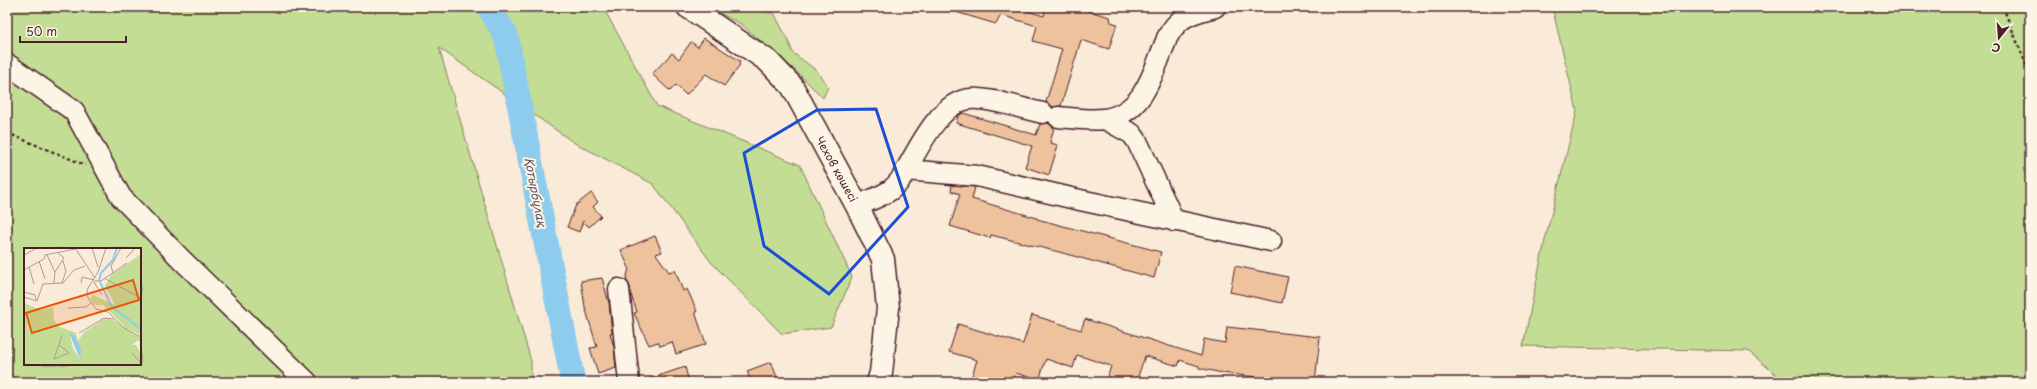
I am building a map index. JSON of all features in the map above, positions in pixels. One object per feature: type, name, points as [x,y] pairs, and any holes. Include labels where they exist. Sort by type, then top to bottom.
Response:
[{"type":"main road","name":"Чехов көшесі","points":[[688,7],[768,61],[792,86],[857,206],[883,259],[888,308],[881,373],[878,382]]},
{"type":"street","points":[[857,206],[892,190],[900,183],[906,170],[936,121],[960,100],[970,98],[981,99],[1050,115],[1104,119],[1122,114],[1138,101],[1148,86],[1174,26],[1184,17],[1215,7]]},
{"type":"street","points":[[7,64],[74,111],[121,197],[174,252],[307,382]]},
{"type":"street","points":[[1104,119],[1132,134],[1137,141],[1174,221]]},
{"type":"street","points":[[906,170],[977,176],[1174,221],[1271,241]]},
{"type":"street","points":[[619,289],[629,382]]},
{"type":"path","points":[[2002,7],[2030,74]]},
{"type":"path","points":[[7,132],[48,148],[110,177]]},
{"type":"highlighted area","points":[[876,109],[908,207],[829,294],[764,246],[744,153],[817,110]]},
{"type":"green space","points":[[7,7],[603,7],[657,106],[800,165],[852,277],[831,327],[782,334],[711,262],[653,184],[573,142],[439,48],[531,361],[531,382],[7,382]]},
{"type":"green space","points":[[707,7],[735,7],[774,13],[793,53],[816,70],[828,87],[823,98],[796,71],[741,24]]},
{"type":"green space","points":[[1552,7],[2030,7],[2030,382],[1785,382],[1748,351],[1523,346],[1545,240],[1577,111]]},
{"type":"building","points":[[949,7],[1014,7],[1044,16],[1046,7],[1075,7],[1110,17],[1111,22],[1117,24],[1109,49],[1081,40],[1061,106],[1052,107],[1046,102],[1062,49],[1033,41],[1037,26],[1001,15],[996,24],[949,10]]},
{"type":"building","points":[[704,38],[740,61],[739,66],[724,86],[706,74],[686,95],[676,85],[670,91],[652,74],[672,53],[679,59],[691,42],[698,47]]},
{"type":"building","points":[[963,113],[1036,135],[1040,124],[1048,123],[1054,128],[1050,143],[1058,145],[1049,175],[1025,167],[1032,146],[956,123],[958,116]]},
{"type":"building","points":[[952,185],[975,187],[972,199],[1037,219],[1161,252],[1154,278],[991,235],[990,238],[950,226],[960,194],[951,191]]},
{"type":"building","points":[[591,193],[598,202],[593,207],[601,216],[589,227],[583,221],[579,232],[567,227],[576,205]]},
{"type":"building","points":[[655,236],[662,252],[656,254],[669,272],[675,270],[683,291],[687,289],[697,311],[695,312],[706,344],[676,354],[672,342],[660,346],[658,342],[649,345],[634,313],[637,312],[630,287],[626,280],[629,268],[621,250]]},
{"type":"building","points":[[1235,266],[1288,277],[1282,303],[1230,292]]},
{"type":"building","points":[[602,278],[609,303],[612,333],[610,333],[614,347],[616,368],[598,374],[590,348],[597,347],[585,307],[581,281]]},
{"type":"building","points":[[1032,315],[1081,330],[1085,319],[1201,356],[1204,339],[1225,343],[1227,327],[1320,337],[1315,382],[1298,382],[1222,373],[1199,368],[1199,366],[1180,360],[1178,366],[1145,356],[1136,382],[1106,382],[1111,366],[1077,355],[1073,368],[1046,359],[1039,380],[1016,373],[1013,382],[970,382],[977,360],[949,352],[958,324],[1023,344]]},
{"type":"building","points":[[771,362],[779,382],[751,382],[747,371]]},
{"type":"building","points":[[685,367],[689,382],[647,382],[646,380]]},
{"type":"waterway","name":"Қотырбұлақ","points":[[489,7],[506,36],[573,382]]}]
